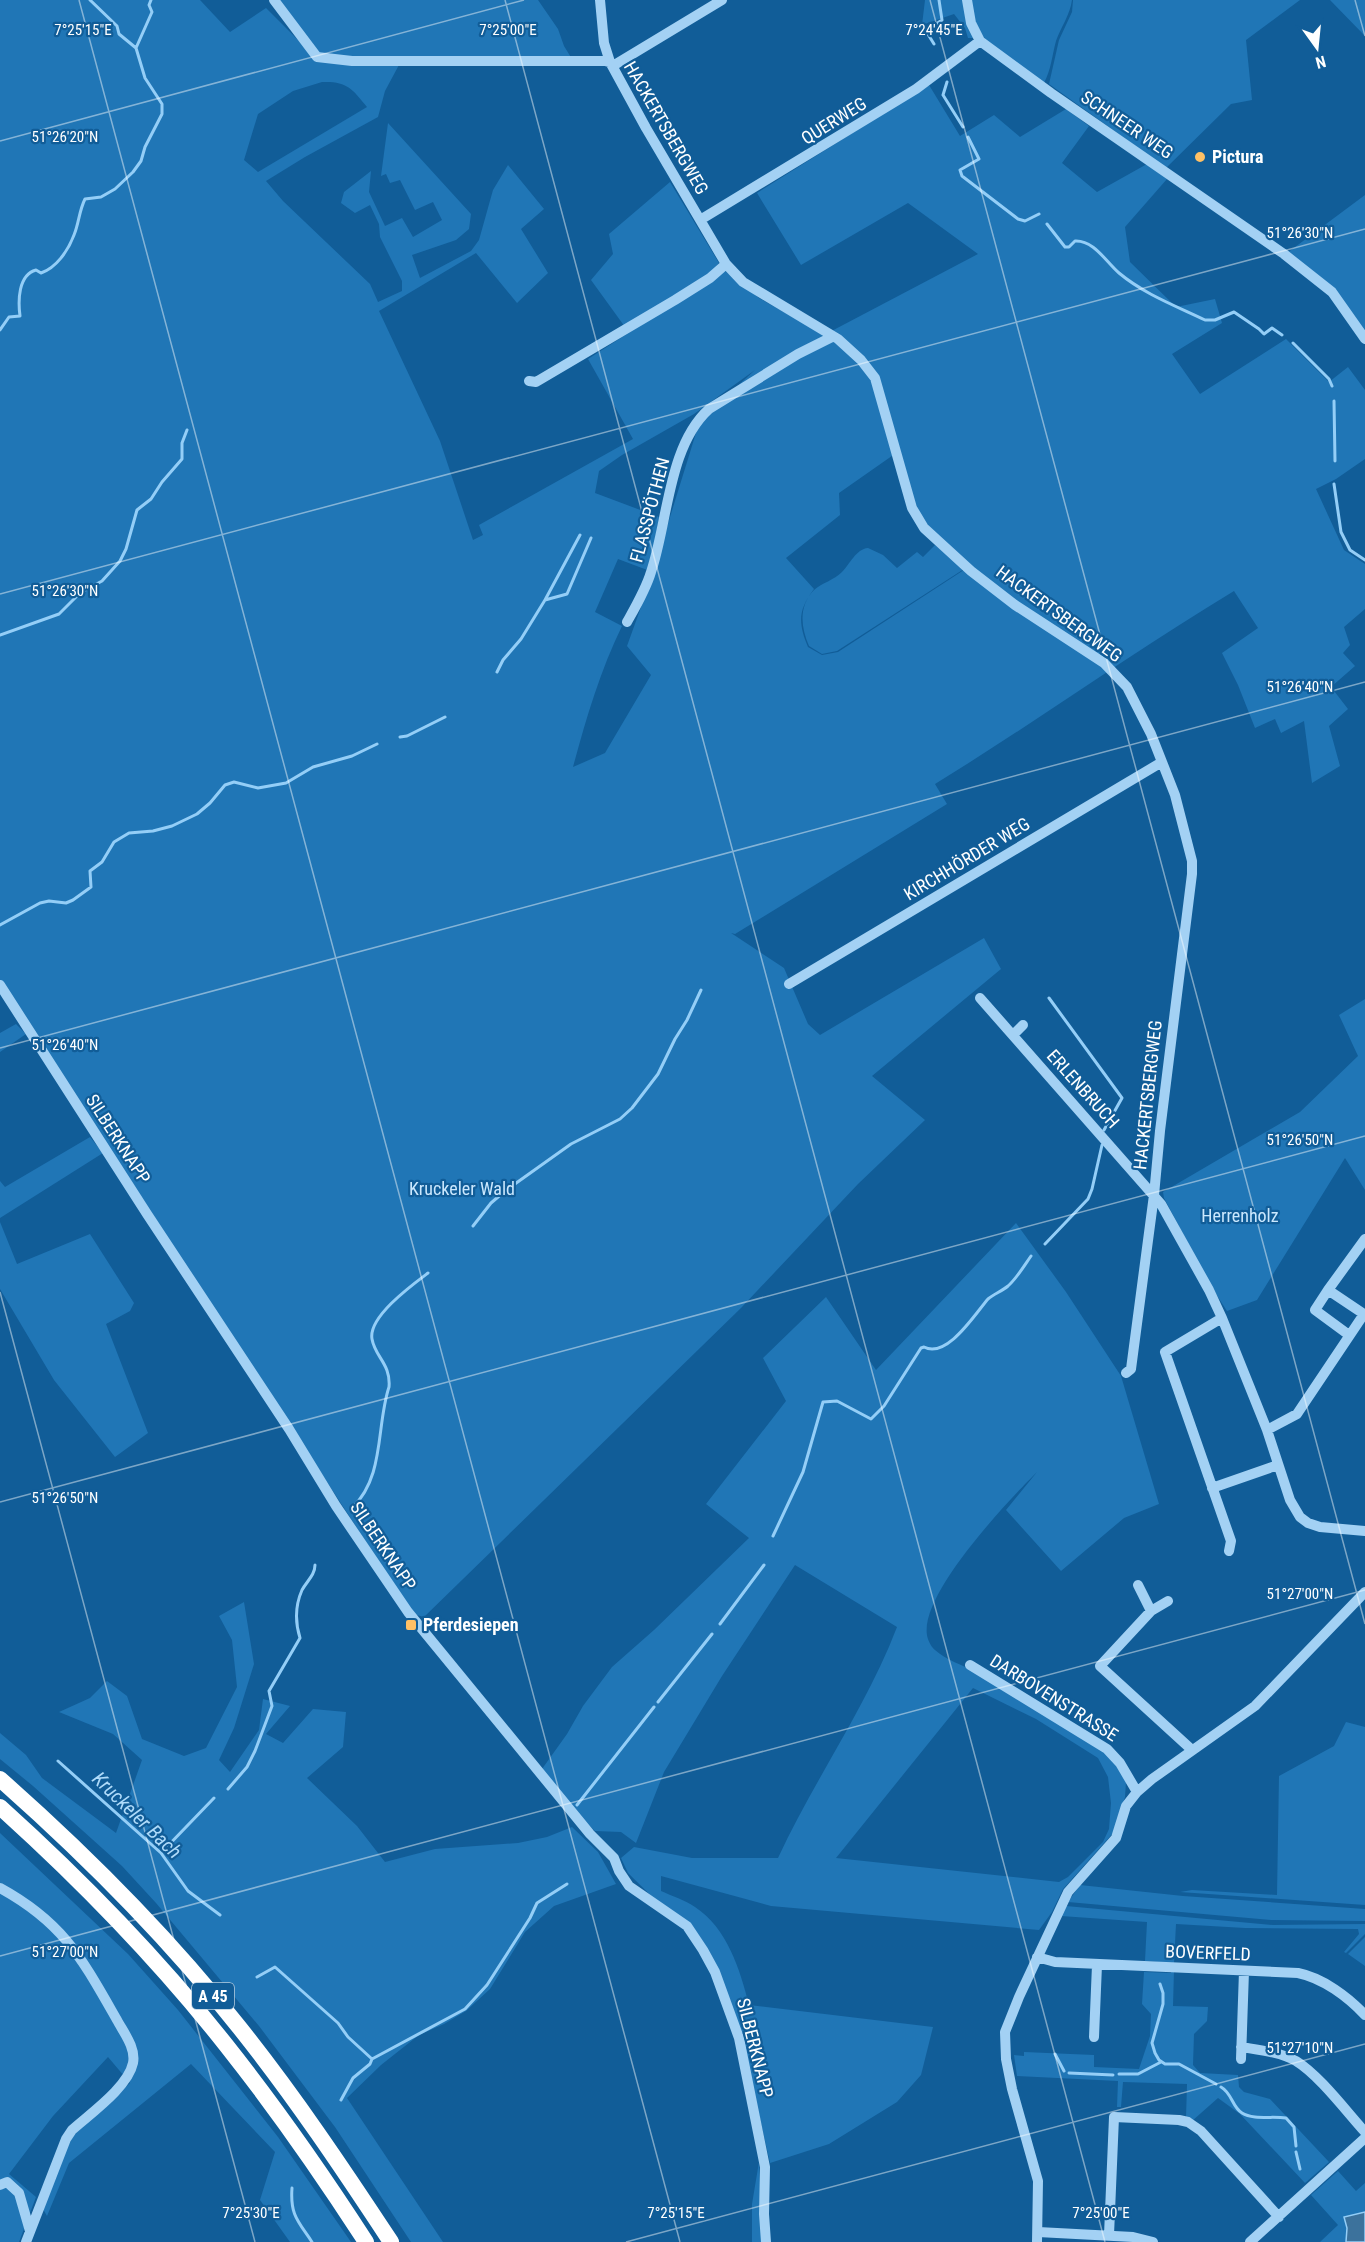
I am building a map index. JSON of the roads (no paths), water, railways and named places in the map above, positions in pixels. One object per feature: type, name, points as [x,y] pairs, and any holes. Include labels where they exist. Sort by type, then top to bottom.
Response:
[{"type":"highway","name":"A 45","points":[[0,1779],[95,1867],[199,1978],[308,2118],[392,2242]]},
{"type":"highway","name":"A 45","points":[[0,1807],[86,1888],[185,1995],[260,2089],[366,2242]]},
{"type":"street","points":[[274,0],[317,57],[352,61],[610,62],[616,64],[722,0]]},
{"type":"street","name":"HACKERTSBERGWEG","points":[[600,0],[604,43],[610,62],[726,264],[743,282],[848,346],[875,378],[912,508],[924,528],[971,571],[1015,604],[1104,663],[1127,687],[1140,709],[1175,795],[1192,861],[1154,1195],[1128,1371]]},
{"type":"street","points":[[967,0],[971,23],[980,41]]},
{"type":"street","name":"QUERWEG","points":[[700,220],[916,89],[980,41]]},
{"type":"street","name":"SCHNEER WEG","points":[[980,41],[1051,93],[1284,254],[1332,292],[1365,339]]},
{"type":"street","points":[[530,381],[536,382],[636,324],[710,278],[726,264]]},
{"type":"street","name":"FLASSPÖTHEN","points":[[627,622],[651,573],[661,535],[666,502],[676,469],[698,419],[709,409],[798,354],[832,337]]},
{"type":"street","name":"KIRCHHÖRDER WEG","points":[[789,984],[1162,762]]},
{"type":"street","name":"SILBERKNAPP","points":[[0,985],[164,1241],[289,1429],[336,1506],[415,1622],[590,1834],[614,1858],[629,1886],[687,1926],[704,1950],[715,1972],[739,2038],[765,2168],[766,2242]]},
{"type":"street","name":"ERLENBRUCH","points":[[980,998],[1154,1195],[1209,1290],[1222,1318],[1267,1430],[1294,1509],[1308,1523],[1320,1527],[1365,1531]]},
{"type":"street","points":[[1013,1035],[1023,1025]]},
{"type":"street","points":[[1349,1335],[1315,1310],[1365,1239]]},
{"type":"street","points":[[1267,1430],[1298,1414],[1364,1314],[1328,1290]]},
{"type":"street","points":[[1222,1318],[1165,1353],[1231,1541],[1229,1551]]},
{"type":"street","points":[[1212,1488],[1278,1465]]},
{"type":"street","points":[[1138,1585],[1151,1611]]},
{"type":"street","points":[[1153,2242],[1144,2238],[1109,2235],[1037,2237],[1038,2181],[1012,2089],[1006,2059],[1005,2032],[1068,1892],[1116,1838],[1126,1806],[1137,1792],[1263,1698],[1365,1592]]},
{"type":"street","points":[[1168,1601],[1151,1611],[1100,1666],[1192,1750]]},
{"type":"street","name":"DARBOVENSTRASSE","points":[[970,1665],[1107,1749],[1120,1764],[1137,1792]]},
{"type":"street","points":[[0,1888],[30,1906],[68,1940],[90,1971],[133,2049],[134,2060],[128,2078],[72,2130],[66,2139],[28,2237]]},
{"type":"street","name":"BOVERFELD","points":[[1037,1957],[1054,1962],[1096,1965],[1310,1976],[1358,2007],[1365,2015]]},
{"type":"street","points":[[1094,2037],[1096,1965]]},
{"type":"street","points":[[1240,2058],[1244,1971]]},
{"type":"street","points":[[1241,2047],[1295,2060],[1310,2072],[1365,2132]]},
{"type":"street","points":[[1109,2235],[1114,2117],[1188,2122],[1200,2131],[1280,2217]]},
{"type":"street","points":[[1250,2242],[1365,2138]]},
{"type":"street","points":[[0,2185],[7,2182],[19,2193],[28,2237]]},
{"type":"waterway","points":[[90,0],[117,26],[119,34],[136,48]]},
{"type":"waterway","name":"Kruckeler Bach","points":[[0,330],[9,317],[20,316],[20,289],[26,277],[36,270],[41,273],[46,271],[65,253],[74,235],[85,199],[101,197],[115,189],[141,161],[145,147],[162,114],[162,104],[145,78],[136,48],[152,12],[149,5],[151,0]]},
{"type":"waterway","points":[[934,44],[926,31],[942,20],[939,0]]},
{"type":"waterway","points":[[947,82],[943,95],[963,127]]},
{"type":"waterway","points":[[968,137],[979,159],[960,170],[962,176],[1018,219],[1025,221],[1039,214]]},
{"type":"waterway","points":[[1047,224],[1065,247],[1069,247],[1075,241],[1088,244],[1129,280],[1172,305],[1205,320],[1215,320],[1234,312],[1264,334],[1272,328],[1282,335]]},
{"type":"waterway","points":[[1293,343],[1329,379],[1332,386]]},
{"type":"waterway","points":[[1334,401],[1335,461]]},
{"type":"waterway","points":[[0,635],[59,614],[80,593],[102,581],[120,561],[126,549],[137,510],[151,499],[182,459],[182,443],[187,430]]},
{"type":"waterway","points":[[1334,484],[1341,532],[1350,550],[1365,560]]},
{"type":"waterway","points":[[497,672],[545,600],[580,535]]},
{"type":"waterway","points":[[545,600],[567,594],[591,538]]},
{"type":"waterway","points":[[400,737],[407,736],[445,717]]},
{"type":"waterway","points":[[0,925],[40,903],[49,901],[66,903],[73,900],[91,887],[90,871],[102,862],[114,842],[129,833],[153,831],[172,826],[197,814],[225,785],[234,782],[258,788],[286,783],[313,767],[352,756],[377,744]]},
{"type":"waterway","points":[[473,1226],[491,1203],[505,1191],[571,1144],[620,1119],[632,1108],[658,1074],[701,990]]},
{"type":"waterway","points":[[1049,998],[1122,1098],[1104,1130]]},
{"type":"waterway","points":[[1045,1244],[1088,1199],[1102,1145]]},
{"type":"waterway","points":[[773,1536],[803,1472],[823,1402],[837,1401],[871,1419],[884,1406],[921,1348],[942,1347],[951,1341],[988,1299],[1011,1283],[1031,1256]]},
{"type":"waterway","points":[[352,1508],[363,1496],[375,1466],[389,1387],[388,1372],[372,1339],[373,1330],[392,1302],[428,1273]]},
{"type":"waterway","points":[[228,1789],[247,1767],[255,1751],[272,1706],[269,1691],[300,1638],[297,1626],[298,1602],[302,1590],[314,1572],[315,1565]]},
{"type":"waterway","points":[[720,1624],[764,1565]]},
{"type":"waterway","points":[[658,1702],[712,1634]]},
{"type":"waterway","points":[[577,1805],[654,1707]]},
{"type":"waterway","name":"Kruckeler Bach","points":[[58,1761],[161,1853],[188,1891],[220,1915]]},
{"type":"waterway","points":[[161,1853],[214,1798]]},
{"type":"waterway","points":[[372,2059],[465,2009],[487,1985],[530,1918],[537,1903],[567,1884]]},
{"type":"waterway","name":"Kruckeler Bach","points":[[257,1977],[275,1967],[338,2023],[348,2037],[372,2059],[370,2064],[353,2078],[341,2100]]},
{"type":"waterway","points":[[1160,1984],[1163,2004],[1152,2043],[1155,2053],[1165,2064],[1179,2064],[1216,2084]]},
{"type":"waterway","points":[[1055,2054],[1064,2071]]},
{"type":"waterway","points":[[1119,2074],[1138,2074],[1161,2062]]},
{"type":"waterway","points":[[1069,2073],[1113,2075]]},
{"type":"waterway","points":[[1221,2087],[1242,2113],[1257,2117],[1286,2118],[1294,2127],[1296,2146]]},
{"type":"waterway","points":[[1296,2152],[1300,2169]]},
{"type":"waterway","name":"Kruckeler Bach","points":[[292,2188],[294,2211],[312,2242]]},
{"type":"place","name":"Pictura","points":[[1200,157]]},
{"type":"place","name":"Pferdesiepen","points":[[411,1625]]},
{"type":"park label","name":"Kruckeler Wald","points":[[462,1189]]},
{"type":"park label","name":"Herrenholz","points":[[1240,1216]]}]
